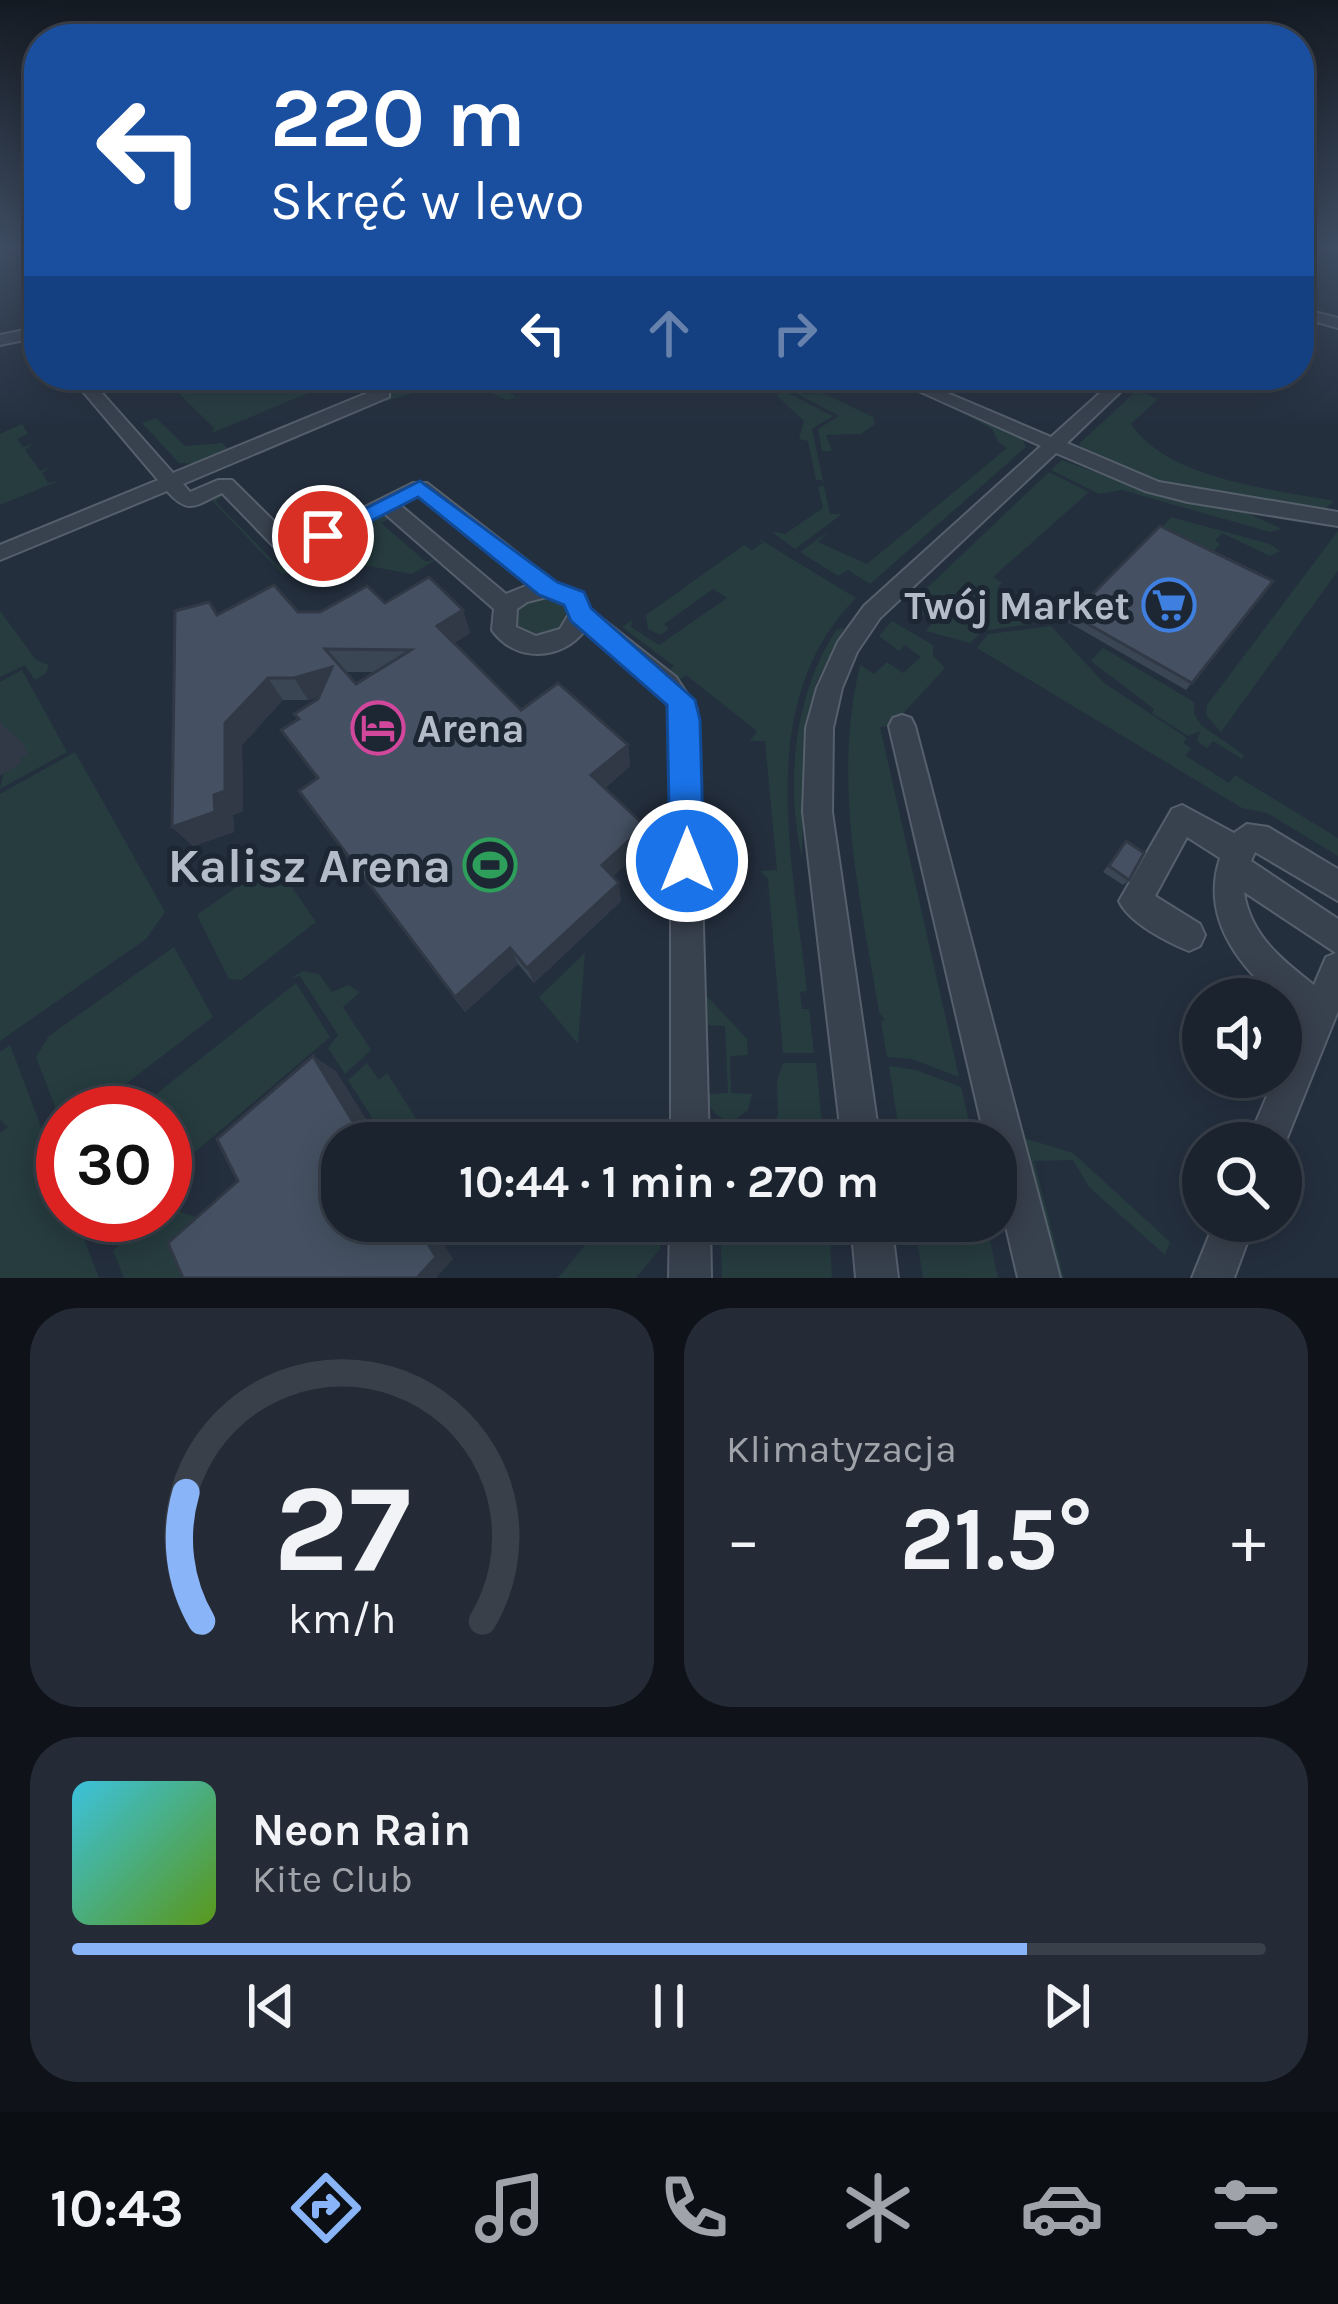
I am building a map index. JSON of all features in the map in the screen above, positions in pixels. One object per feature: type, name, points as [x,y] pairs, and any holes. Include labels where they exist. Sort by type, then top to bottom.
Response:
[{"type":"street","points":[[90,390],[187,501],[225,484],[292,552],[420,488],[548,589],[574,599],[580,614],[667,684],[684,709],[689,1122]]},
{"type":"street","points":[[926,390],[1168,492],[1338,519]]},
{"type":"street","points":[[858,1122],[817,813],[816,746],[824,700],[842,655],[872,612],[1113,390]]},
{"type":"street","points":[[0,553],[383,393]]},
{"type":"street","points":[[386,504],[506,606]]},
{"type":"street","points":[[548,589],[520,595],[506,606],[504,630],[516,642],[616,644]]},
{"type":"street","points":[[559,641],[575,629],[580,614]]},
{"type":"street","points":[[902,726],[1039,1278]]},
{"type":"street","points":[[1189,934],[1135,901],[1182,818],[1338,938]]},
{"type":"street","points":[[1318,1010],[1272,971],[1232,921],[1226,897],[1246,838],[1258,837],[1338,886]]},
{"type":"street","points":[[1274,1122],[1338,969]]},
{"type":"street","points":[[690,1242],[690,1278]]},
{"type":"street","points":[[874,1242],[878,1278]]},
{"type":"street","points":[[1213,1278],[1227,1242]]},
{"type":"green space","points":[[175,390],[311,392],[212,433],[214,428]]},
{"type":"green space","points":[[379,390],[432,390],[383,403],[389,397]]},
{"type":"green space","points":[[481,390],[506,390],[516,397],[506,400]]},
{"type":"green space","points":[[782,390],[833,416],[812,429],[830,514],[842,514],[795,549],[771,531],[785,534],[823,508],[818,487],[824,486],[816,480],[808,441],[799,439],[804,421],[776,395]]},
{"type":"green space","points":[[790,390],[823,393],[873,417],[875,424],[861,434],[826,435],[832,451],[822,451],[818,429],[839,416]]},
{"type":"green space","points":[[1137,390],[1158,399],[1131,424],[1169,458],[1223,479],[1334,501],[1324,510],[1168,487],[1085,452],[1079,444]]},
{"type":"green space","points":[[955,409],[1022,439],[1026,447],[870,584],[848,570],[838,576],[800,552],[828,532],[818,542],[867,564],[1007,448],[992,429]]},
{"type":"green space","points":[[156,418],[185,446],[222,443],[229,450],[197,464],[179,463],[142,423]]},
{"type":"green space","points":[[22,424],[28,434],[17,439],[23,447],[35,443],[25,450],[40,471],[52,466],[42,473],[48,483],[61,480],[0,505],[0,434]]},
{"type":"green space","points":[[1062,460],[1159,496],[1245,512],[1282,529],[1270,532],[1122,490],[1099,494],[1051,470]]},
{"type":"green space","points":[[1049,472],[1089,492],[993,577],[1002,583],[997,588],[1004,596],[998,599],[1030,624],[983,631],[970,643],[926,631],[933,622],[908,606]]},
{"type":"green space","points":[[226,495],[215,501],[277,565],[380,514],[391,517],[381,523],[426,562],[439,558],[412,574],[352,563],[282,574],[208,496]]},
{"type":"green space","points":[[1171,517],[1270,544],[1280,551],[1270,556],[1222,533],[1215,541],[1220,544],[1214,551],[1224,556],[1218,563],[1158,532]]},
{"type":"green space","points":[[1338,531],[1338,571],[1221,732],[1206,715],[1207,705]]},
{"type":"green space","points":[[756,537],[856,598],[824,639],[803,685],[792,733],[789,837],[807,991],[800,992],[802,1009],[809,1009],[814,1053],[783,1053],[768,879],[760,871],[777,870],[765,741],[750,741],[757,731],[686,675],[677,682],[665,674],[674,666],[622,627],[632,620],[631,627],[659,645],[727,598],[713,589],[664,624],[669,629],[660,635],[648,629],[646,615],[744,545],[752,550],[763,543]]},
{"type":"green space","points":[[548,595],[567,604],[570,615],[560,631],[537,638],[517,631],[512,615],[519,604]]},
{"type":"green space","points":[[0,611],[36,660],[49,665],[35,680],[25,665],[0,677]]},
{"type":"green space","points":[[892,621],[933,645],[933,656],[945,668],[899,718],[898,725],[880,727],[959,1077],[912,1059],[887,1057],[881,1021],[885,1020],[879,1012],[857,882],[848,753],[860,665],[874,674],[887,662],[903,673],[921,657],[905,645],[899,651],[879,636]]},
{"type":"green space","points":[[1051,626],[1104,683],[1187,738],[1183,743],[1191,748],[1186,756],[1229,783],[1235,775],[1338,838],[1338,856],[1267,813],[1242,808],[977,648],[988,634]]},
{"type":"green space","points":[[844,628],[817,681],[805,725],[802,858],[794,770],[802,711],[822,656],[836,630]]},
{"type":"green space","points":[[1103,648],[1194,702],[1201,725],[1244,755],[1242,759],[1213,741],[1207,748],[1197,741],[1200,731],[1188,736],[1152,713],[1154,709],[1091,661]]},
{"type":"green space","points":[[22,670],[67,752],[0,789],[11,742],[0,720],[0,682]]},
{"type":"green space","points":[[75,752],[165,912],[146,939],[0,1041],[0,794]]},
{"type":"green space","points":[[270,863],[276,864],[316,922],[241,980],[229,979],[197,915]]},
{"type":"green space","points":[[174,947],[213,1017],[123,1086],[47,1086],[36,1057],[49,1036]]},
{"type":"green space","points":[[585,953],[578,1044],[539,997]]},
{"type":"green space","points":[[303,971],[319,974],[332,992],[348,985],[360,992],[343,1007],[371,1050],[345,1074],[328,1048],[338,1035],[300,976],[289,979]]},
{"type":"green space","points":[[296,983],[330,1037],[192,1155],[192,1086],[166,1086]]},
{"type":"green space","points":[[704,993],[747,1039],[748,1055],[730,1056],[731,1093],[752,1094],[748,1110],[733,1121],[715,1113],[706,1094],[728,1093],[725,1026],[704,1025]]},
{"type":"green space","points":[[10,1045],[36,1114],[36,1242],[85,1242],[99,1278],[0,1278],[0,1133],[8,1127],[0,1120],[0,1052]]},
{"type":"green space","points":[[367,1063],[379,1080],[387,1073],[418,1122],[375,1122],[348,1080]]},
{"type":"green space","points":[[783,1063],[816,1063],[822,1122],[775,1122]]},
{"type":"green space","points":[[889,1066],[916,1070],[961,1087],[969,1122],[898,1122]]},
{"type":"green space","points":[[1024,1138],[1073,1153],[1170,1242],[1165,1255],[1089,1187],[1073,1160],[1034,1161],[1064,1278],[1055,1278],[1020,1145]]},
{"type":"green space","points":[[192,1216],[215,1224],[189,1278],[124,1278],[113,1251],[123,1242],[192,1242]]},
{"type":"green space","points":[[588,1242],[660,1242],[660,1249],[636,1278],[558,1278]]},
{"type":"green space","points":[[721,1242],[830,1242],[832,1278],[722,1278]]},
{"type":"green space","points":[[917,1242],[990,1242],[998,1278],[923,1278]]},
{"type":"building","name":"Twój Market","points":[[1160,526],[1273,581],[1192,683],[1072,615]]},
{"type":"building","points":[[429,577],[463,610],[437,626],[521,710],[558,683],[628,745],[591,775],[645,826],[602,865],[619,883],[527,968],[510,948],[455,997],[299,791],[318,778],[281,730],[299,719],[294,714],[318,699],[332,667],[294,678],[268,678],[225,723],[225,791],[214,795],[215,812],[172,827],[175,611],[209,602],[217,615],[274,585],[298,612],[320,612],[367,586],[385,603]],"holes":[[[325,649],[411,650],[356,684]]]},
{"type":"building","points":[[1126,841],[1144,853],[1129,880],[1109,866]]},
{"type":"building","points":[[313,1056],[353,1122],[321,1122],[321,1242],[427,1242],[436,1257],[417,1278],[183,1278],[168,1243],[192,1242],[192,1222],[238,1181],[217,1139]]},
{"type":"place","name":"Twój Market","points":[[1169,605]]},
{"type":"place","name":"Arena","points":[[378,728]]},
{"type":"place","name":"Kalisz Arena","points":[[490,865]]},
{"type":"route","points":[[323,536],[420,488],[548,589],[574,599],[580,614],[667,684],[684,709],[687,861]]}]
